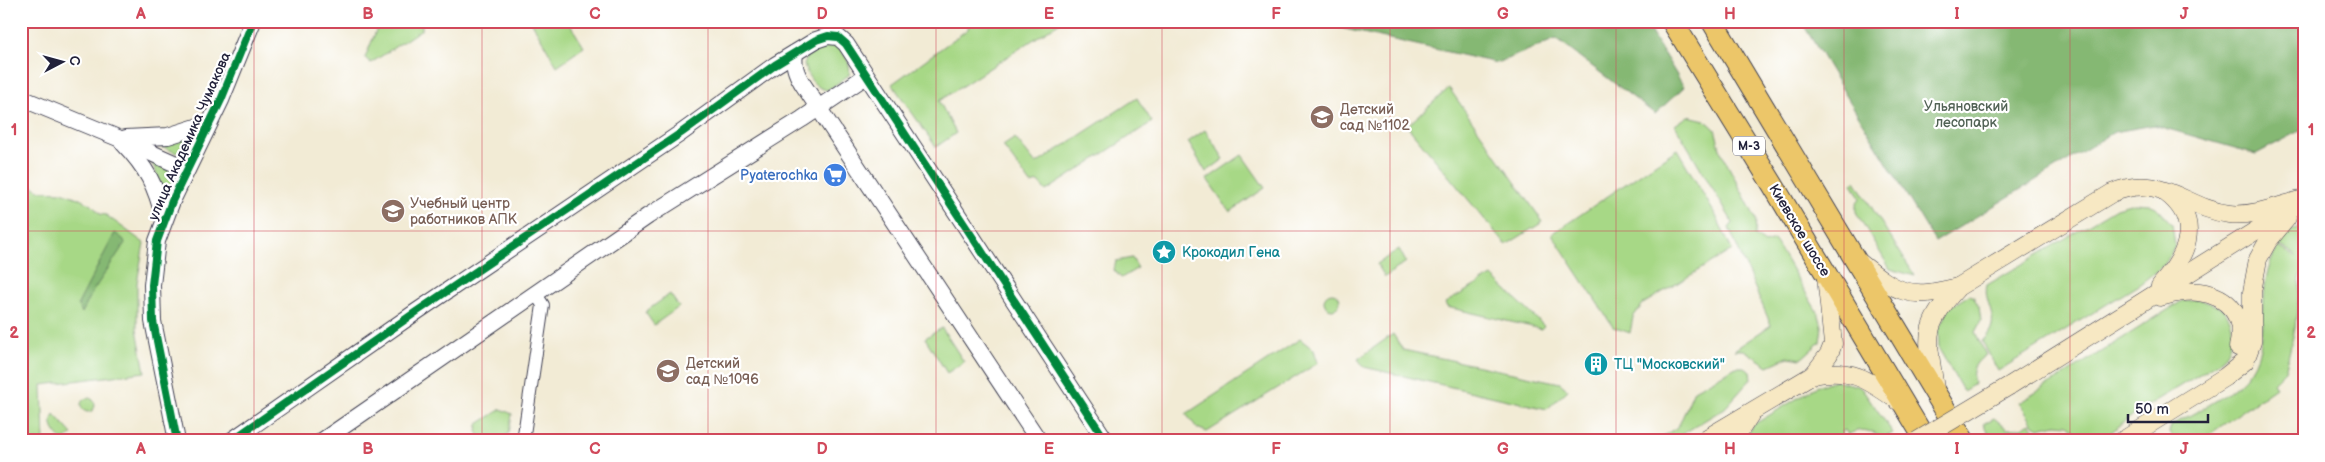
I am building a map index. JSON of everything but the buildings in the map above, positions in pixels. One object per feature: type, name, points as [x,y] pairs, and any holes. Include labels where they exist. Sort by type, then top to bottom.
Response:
[{"type":"highway","name":"Киевское шоссе","points":[[1672,21],[1825,271],[1926,441]]},
{"type":"highway","name":"М-3","points":[[1712,21],[1964,441]]},
{"type":"main road","points":[[1935,392],[1929,329],[1937,311],[1958,287],[2112,193],[2131,186],[2155,188],[2229,214],[2247,214],[2304,200]]},
{"type":"main road","points":[[2147,301],[2174,270],[2187,243],[2188,230],[2180,207],[2174,199],[2155,188]]},
{"type":"main road","points":[[1918,441],[2147,301],[2304,200]]},
{"type":"main road","points":[[2122,441],[2225,377],[2245,361],[2250,350],[2252,292],[2260,253],[2281,225],[2304,200]]},
{"type":"main road","points":[[1854,257],[1889,285],[1903,292],[1924,294],[1958,287]]},
{"type":"main road","points":[[1813,375],[1829,354],[1834,339],[1825,271]]},
{"type":"main road","points":[[2147,301],[2178,293],[2198,292],[2214,296],[2233,310],[2240,324],[2241,335],[2238,349],[2225,377]]},
{"type":"main road","points":[[1702,441],[1813,375],[1836,371],[1854,374],[1906,407]]},
{"type":"main road","points":[[1733,441],[1753,410]]},
{"type":"street","name":"улица Академика Чумакова","points":[[177,441],[153,321],[152,285],[156,250],[164,219],[254,21]]},
{"type":"street","points":[[231,441],[795,53],[816,40],[828,36],[838,37],[846,44],[1106,441]]},
{"type":"street","points":[[795,53],[793,62],[796,73],[818,108],[1039,441]]},
{"type":"street","points":[[322,441],[648,216],[866,76]]},
{"type":"street","points":[[21,98],[187,169]]},
{"type":"street","points":[[118,138],[168,136],[209,123]]},
{"type":"street","points":[[118,138],[144,166],[154,184],[164,219]]},
{"type":"street","points":[[523,441],[543,305],[535,293]]},
{"type":"green space","points":[[380,21],[422,21],[422,29],[371,63],[365,58]]},
{"type":"green space","points":[[531,21],[568,21],[584,47],[557,66]]},
{"type":"green space","points":[[969,21],[1062,21],[939,101],[956,133],[936,147],[892,84],[968,29]]},
{"type":"green space","points":[[1309,21],[1644,21],[1684,87],[1655,114],[1556,39],[1497,63]]},
{"type":"green space","name":"Ульяновский лесопарк","points":[[1801,21],[2304,21],[2304,129],[2256,154],[2154,125],[2114,132],[1935,242]]},
{"type":"green space","points":[[831,44],[838,46],[843,52],[850,71],[849,75],[828,90],[819,87],[813,82],[804,65],[807,56]]},
{"type":"green space","points":[[1449,88],[1543,222],[1506,245],[1407,126]]},
{"type":"green space","points":[[1137,98],[1152,122],[1046,191],[1038,182],[1031,184],[1003,146],[1015,138],[1036,164]]},
{"type":"green space","points":[[1688,116],[1705,120],[1715,129],[1721,152],[1756,219],[1755,236],[1765,243],[1774,240],[1819,315],[1822,326],[1820,342],[1801,359],[1788,357],[1768,366],[1744,350],[1734,350],[1771,325],[1729,228],[1733,223],[1675,125]]},
{"type":"green space","points":[[1205,130],[1224,159],[1206,172],[1188,142]]},
{"type":"green space","points":[[193,137],[184,156],[155,144]]},
{"type":"green space","points":[[1677,149],[1716,216],[1732,250],[1643,304],[1633,317],[1630,333],[1613,327],[1552,234]]},
{"type":"green space","points":[[1242,155],[1265,188],[1230,212],[1207,179]]},
{"type":"green space","points":[[152,162],[177,174],[166,199]]},
{"type":"green space","points":[[21,178],[40,191],[62,192],[78,198],[93,206],[100,214],[106,215],[144,243],[137,283],[137,329],[145,372],[42,385],[44,441],[21,441]]},
{"type":"green space","points":[[1855,181],[1915,276],[1890,269],[1856,212],[1856,204],[1860,198],[1852,183]]},
{"type":"green space","points":[[2134,203],[2149,204],[2156,207],[2172,224],[2175,245],[2165,264],[2140,284],[1998,371],[1982,341],[1992,326],[1986,292],[1987,285],[2116,208]]},
{"type":"green space","points":[[2304,223],[2304,269],[2300,279],[2295,328],[2285,371],[2273,383],[2276,387],[2200,441],[2175,441],[2169,432],[2171,426],[2210,405],[2237,386],[2255,363],[2263,331],[2264,296],[2271,262],[2279,247],[2296,257],[2296,255],[2279,245],[2289,233]]},
{"type":"green space","points":[[115,233],[125,243],[93,291],[82,313],[78,304]]},
{"type":"green space","points":[[1399,249],[1406,262],[1385,277],[1377,264]]},
{"type":"green space","points":[[1132,258],[1138,268],[1121,278],[1114,270],[1116,261]]},
{"type":"green space","points":[[1492,276],[1544,326],[1541,329],[1447,307],[1445,303]]},
{"type":"green space","points":[[1332,293],[1338,295],[1340,301],[1338,307],[1332,309],[1326,307],[1324,301],[1326,295]]},
{"type":"green space","points":[[670,294],[679,307],[654,325],[645,312]]},
{"type":"green space","points":[[1969,295],[1973,296],[1979,307],[1981,321],[1975,332],[1986,355],[1974,368],[1973,380],[1975,384],[1963,391],[1939,349],[1938,329],[1950,307]]},
{"type":"green space","points":[[2198,299],[2220,308],[2230,320],[2232,336],[2223,357],[2218,363],[2137,412],[2100,441],[2085,439],[2068,425],[2056,424],[2039,428],[2034,425],[2019,403],[2182,301]]},
{"type":"green space","points":[[942,328],[964,362],[947,373],[925,338]]},
{"type":"green space","points":[[1393,334],[1403,350],[1560,383],[1568,390],[1547,409],[1364,367],[1358,359]]},
{"type":"green space","points":[[1300,339],[1314,350],[1318,363],[1207,432],[1197,428],[1186,414]]},
{"type":"green space","points":[[1736,367],[1744,367],[1750,372],[1751,379],[1725,408],[1671,441],[1655,441],[1676,428],[1680,423],[1694,390]]},
{"type":"green space","points":[[1835,380],[1858,386],[1864,391],[1893,433],[1882,439],[1874,433],[1861,430],[1848,435],[1845,430],[1841,432],[1846,441],[1742,441],[1753,425],[1816,387]]},
{"type":"green space","points":[[85,398],[91,398],[95,405],[91,412],[85,412],[81,408],[81,402]]},
{"type":"green space","points":[[501,409],[512,414],[509,433],[498,441],[482,441],[477,431],[478,424]]},
{"type":"green space","points":[[54,414],[72,434],[63,441],[52,425]]},
{"type":"green space","points":[[1994,418],[2007,429],[2021,428],[2030,423],[2042,441],[1993,441],[1983,424]]},
{"type":"cycle path","points":[[177,441],[153,321],[152,285],[157,241],[172,201],[221,100],[253,21]]},
{"type":"cycle path","points":[[231,441],[416,312],[681,133],[775,65],[816,40],[828,36],[838,37],[846,44],[1106,441]]},
{"type":"place","name":"Детский сад №1102","points":[[1322,117]]},
{"type":"place","name":"Pyaterochka","points":[[835,175]]},
{"type":"place","name":"Учебный центр работников АПК","points":[[393,211]]},
{"type":"place","name":"Крокодил Гена","points":[[1164,252]]},
{"type":"place","name":"ТЦ \"Московский\"","points":[[1596,364]]},
{"type":"place","name":"Детский сад №1096","points":[[668,371]]}]
